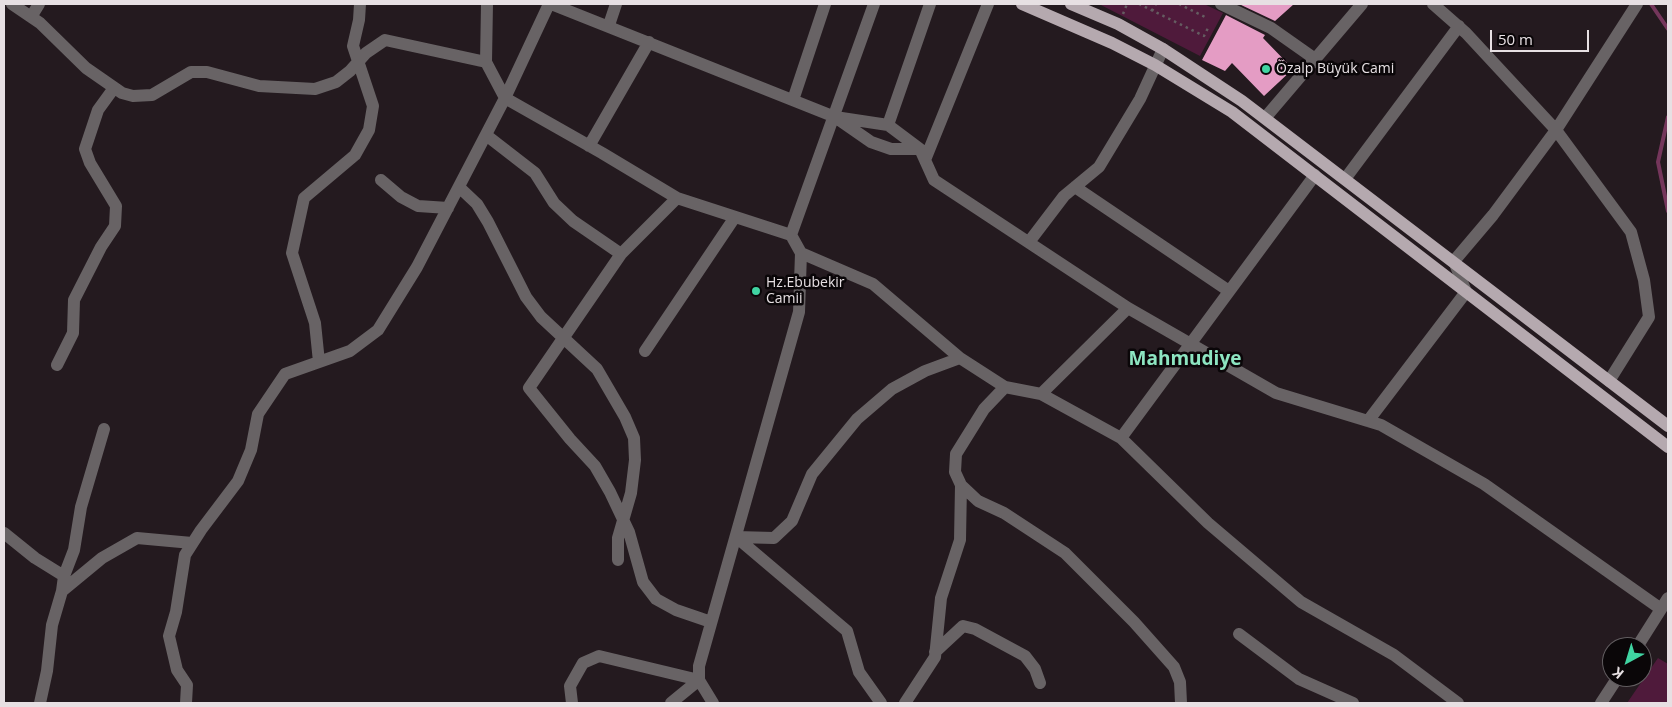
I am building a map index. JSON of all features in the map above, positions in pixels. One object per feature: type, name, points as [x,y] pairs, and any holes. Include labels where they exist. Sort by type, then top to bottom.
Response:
[{"type":"main road","points":[[1022,4],[1112,43],[1154,65],[1232,112],[1668,447]]},
{"type":"main road","points":[[1071,4],[1118,24],[1163,48],[1265,118],[1668,426]]},
{"type":"street","points":[[12,4],[31,17],[86,68],[122,93],[133,96],[152,95],[191,72],[207,72],[259,86],[315,89],[336,82],[384,40],[486,62]]},
{"type":"street","points":[[31,17],[40,4]]},
{"type":"street","points":[[319,362],[315,322],[292,253],[304,198],[355,155],[369,130],[372,106],[353,46],[359,20],[360,4]]},
{"type":"street","points":[[487,4],[486,62],[505,98],[677,198],[792,235],[801,253],[799,312],[699,666],[699,680],[713,703]]},
{"type":"street","points":[[186,703],[187,685],[177,670],[169,636],[176,612],[185,555],[238,481],[251,450],[258,414],[271,392],[285,374],[350,351],[378,330],[418,267],[505,98],[550,4],[650,42],[835,117],[871,142],[890,149],[922,154]]},
{"type":"street","points":[[609,26],[616,4]]},
{"type":"street","points":[[793,100],[825,4]]},
{"type":"street","points":[[792,235],[874,4]]},
{"type":"street","points":[[888,125],[930,4]]},
{"type":"street","points":[[922,154],[988,4]]},
{"type":"street","points":[[1221,4],[1271,28],[1315,59]]},
{"type":"street","points":[[1265,118],[1362,4]]},
{"type":"street","points":[[1434,4],[1459,26],[1556,130],[1631,232],[1644,280],[1649,317],[1609,381]]},
{"type":"street","points":[[1368,421],[1466,292],[1454,262],[1493,215],[1556,130],[1637,4]]},
{"type":"street","points":[[1345,179],[1459,26]]},
{"type":"street","points":[[589,146],[650,42]]},
{"type":"street","points":[[1029,242],[1064,196],[1099,167],[1140,99],[1163,48]]},
{"type":"street","points":[[58,364],[73,333],[74,300],[100,247],[115,226],[116,206],[90,163],[85,149],[98,110],[114,88]]},
{"type":"street","points":[[835,117],[888,125],[922,154],[934,180],[1128,308],[1276,393],[1381,425],[1484,484],[1661,609]]},
{"type":"street","points":[[486,135],[535,172],[554,203],[573,221],[621,254]]},
{"type":"street","points":[[1121,438],[1315,175]]},
{"type":"street","points":[[381,180],[401,197],[418,206],[448,208]]},
{"type":"street","points":[[1076,186],[1229,291]]},
{"type":"street","points":[[459,187],[477,204],[526,297],[541,317],[597,369],[625,417],[634,438],[635,460],[631,493],[624,523],[618,538],[618,560]]},
{"type":"street","points":[[677,198],[621,254],[529,388],[570,440],[595,466],[629,532],[643,582],[656,599],[676,610],[711,622]]},
{"type":"street","points":[[645,351],[735,217]]},
{"type":"street","points":[[801,253],[873,284],[960,358],[1005,388],[1042,394],[1121,438],[1208,523],[1301,602],[1394,655],[1458,703]]},
{"type":"street","points":[[1042,394],[1128,308]]},
{"type":"street","points":[[736,537],[774,538],[792,521],[812,474],[857,420],[892,389],[925,371],[960,358]]},
{"type":"street","points":[[1005,388],[984,409],[956,454],[955,472],[961,485],[978,501],[1004,513],[1065,553],[1128,616],[1174,667],[1180,682],[1181,703]]},
{"type":"street","points":[[40,703],[47,671],[52,624],[62,591],[64,576],[74,550],[81,507],[104,429]]},
{"type":"street","points":[[905,703],[935,657],[941,598],[960,540],[961,485]]},
{"type":"street","points":[[4,533],[35,558],[64,576]]},
{"type":"street","points":[[736,537],[847,631],[859,672],[881,703]]},
{"type":"street","points":[[62,591],[102,558],[137,538],[192,543]]},
{"type":"street","points":[[1643,637],[1668,598]]},
{"type":"street","points":[[935,652],[963,626],[975,629],[1025,656],[1035,669],[1040,683]]},
{"type":"street","points":[[1239,634],[1299,679],[1353,703]]},
{"type":"street","points":[[572,703],[570,686],[583,663],[599,656],[699,680]]},
{"type":"street","points":[[671,703],[699,680]]},
{"type":"street","points":[[1601,703],[1611,687]]},
{"type":"path","points":[[1139,4],[1204,36],[1209,26]]},
{"type":"path","points":[[1152,11],[1156,4]]},
{"type":"path","points":[[1179,4],[1205,17]]},
{"type":"shaded area","points":[[1099,4],[1204,4],[1223,13],[1200,56]]},
{"type":"shaded area","points":[[1658,658],[1668,664],[1668,703],[1627,703],[1638,687],[1652,687],[1652,667]]},
{"type":"building","points":[[1239,4],[1294,4],[1275,21]]},
{"type":"building","points":[[1226,15],[1265,35],[1263,38],[1293,69],[1264,96],[1232,63],[1225,71],[1202,60]]},
{"type":"waterway","points":[[1651,4],[1668,29]]},
{"type":"waterway","points":[[1668,117],[1658,162],[1668,211]]},
{"type":"place","name":"Özalp Büyük Cami","points":[[1266,69]]},
{"type":"place","name":"Hz.Ebubekir Camii","points":[[756,291]]},
{"type":"district","name":"Mahmudiye","points":[[1185,360]]}]
